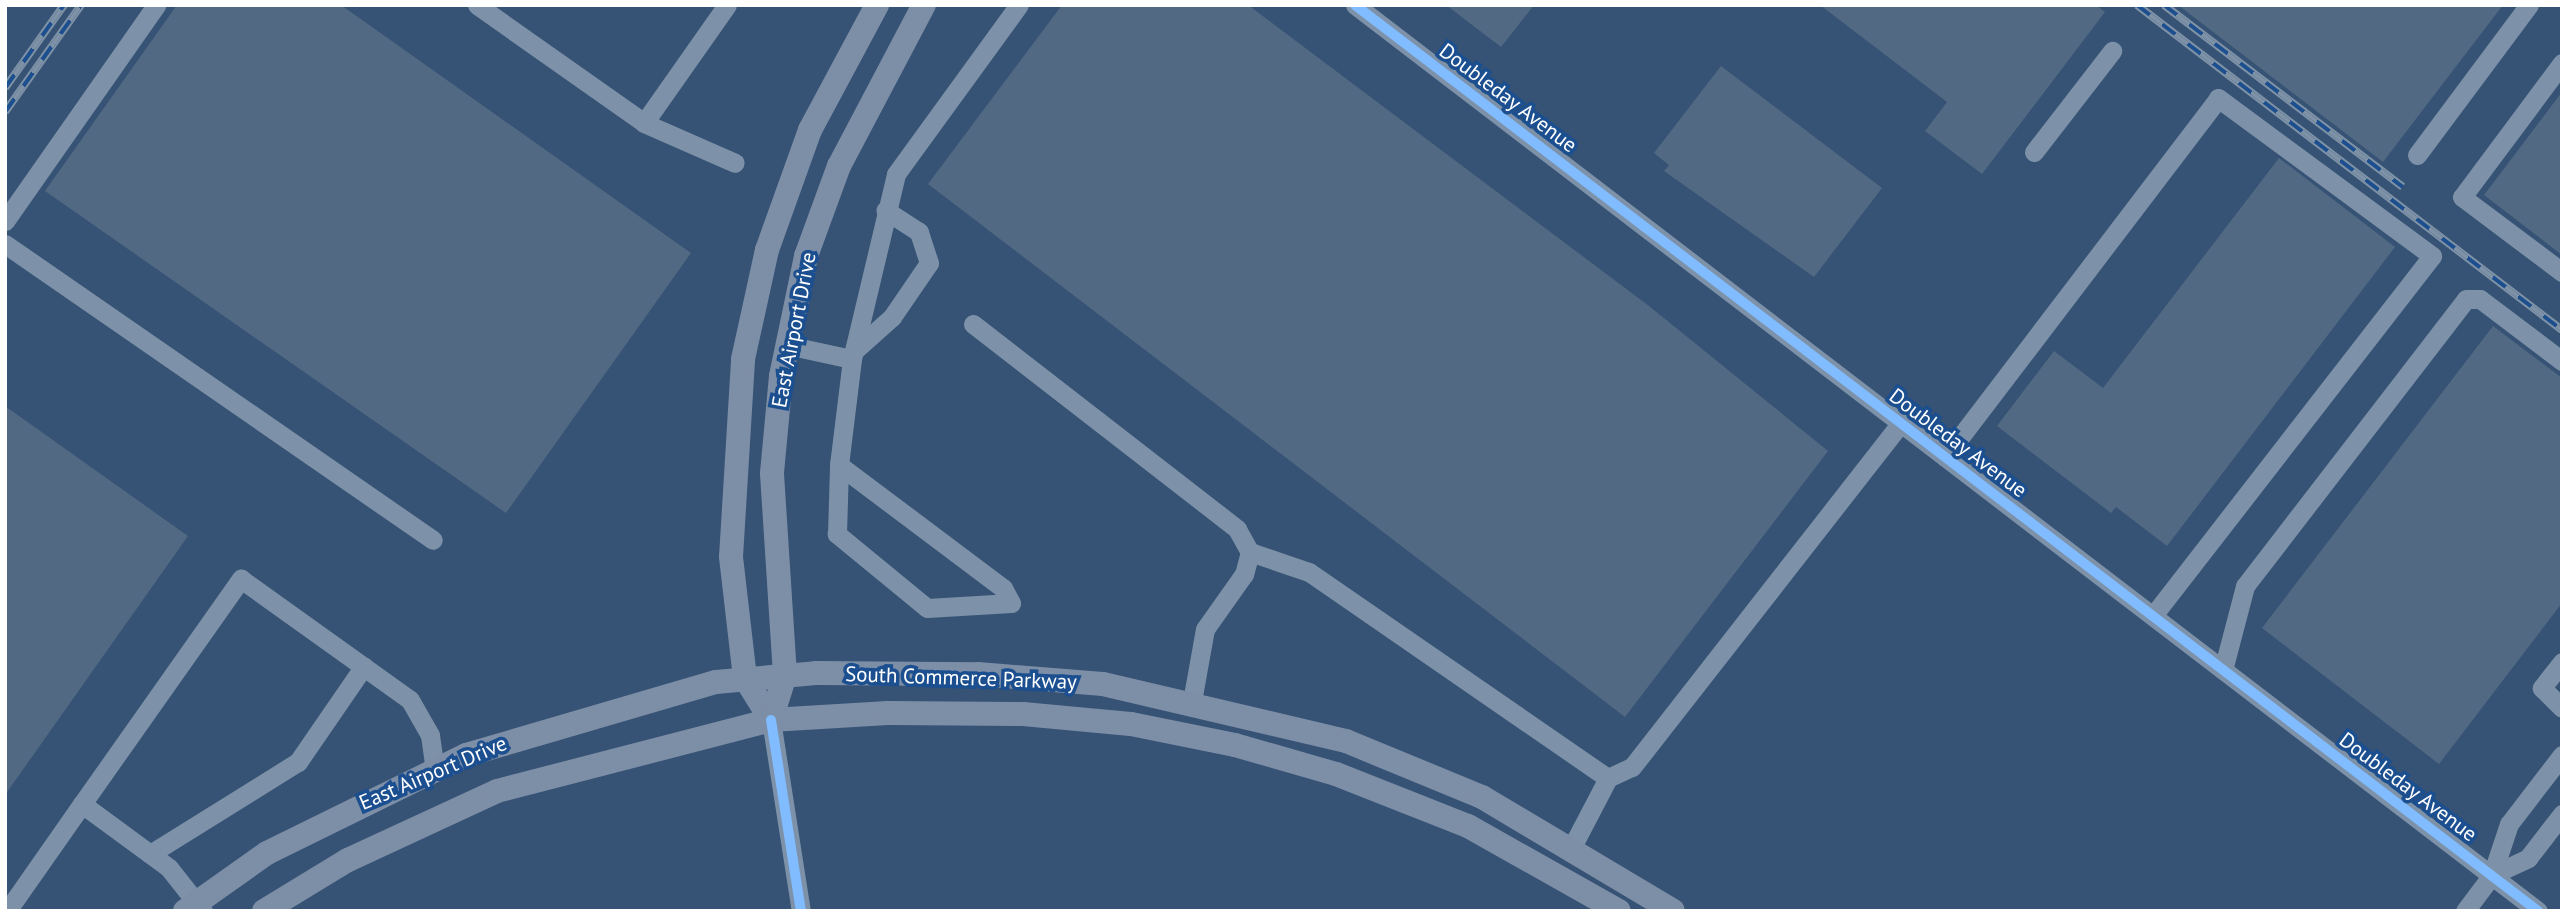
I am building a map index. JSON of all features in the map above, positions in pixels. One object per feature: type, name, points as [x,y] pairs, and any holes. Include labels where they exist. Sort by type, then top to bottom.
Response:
[{"type":"main road","name":"East Airport Drive","points":[[771,720],[746,678],[731,557],[743,359],[767,250],[810,130],[877,5]]},
{"type":"main road","name":"East Airport Drive","points":[[771,720],[785,675],[772,473],[787,345],[806,256],[839,166],[872,92],[924,5]]},
{"type":"main road","name":"South Commerce Parkway","points":[[746,678],[785,675],[978,674],[1103,684],[1192,701],[1346,741],[1418,768],[1573,845],[1673,911]]},
{"type":"main road","name":"East Airport Drive","points":[[195,908],[279,846],[435,769],[582,716],[746,678]]},
{"type":"main road","name":"South Commerce Parkway","points":[[771,720],[1023,714],[1131,724],[1235,745],[1336,774],[1468,826],[1619,911]]},
{"type":"main road","name":"East Airport Drive","points":[[264,911],[348,860],[497,791],[771,720]]},
{"type":"street","points":[[5,221],[156,5]]},
{"type":"street","points":[[477,5],[643,123],[735,163]]},
{"type":"street","points":[[643,123],[727,5]]},
{"type":"street","points":[[839,465],[1003,588],[1012,603],[927,608],[854,553],[836,534],[839,465],[853,355],[885,210],[913,144],[1019,5]]},
{"type":"street","name":"Doubleday Avenue","points":[[1354,5],[2538,911]]},
{"type":"street","points":[[2417,155],[2529,5]]},
{"type":"street","points":[[2034,152],[2112,51]]},
{"type":"street","points":[[2562,63],[2462,197],[2562,272]]},
{"type":"street","points":[[1945,457],[2218,98],[2432,256],[2153,616]]},
{"type":"street","points":[[853,355],[892,317],[929,263],[919,232],[885,210]]},
{"type":"street","points":[[5,244],[433,540]]},
{"type":"street","points":[[2223,670],[2245,586],[2466,299],[2480,299],[2562,361]]},
{"type":"street","points":[[972,324],[1237,529],[1250,552],[1309,572],[1608,778]]},
{"type":"street","points":[[787,345],[853,355]]},
{"type":"street","points":[[1573,845],[1608,778],[1632,767],[1900,423]]},
{"type":"street","points":[[1192,701],[1205,629],[1244,574],[1250,552]]},
{"type":"street","points":[[7,911],[241,579],[364,666],[423,716],[435,769]]},
{"type":"street","points":[[2562,662],[2542,688],[2562,708]]},
{"type":"street","points":[[150,854],[298,762],[364,666]]},
{"type":"street","points":[[771,720],[801,911]]},
{"type":"street","points":[[2465,911],[2492,875],[2509,824],[2562,755]]},
{"type":"street","points":[[82,804],[150,854],[195,908]]},
{"type":"street","points":[[2492,875],[2528,858],[2562,814]]},
{"type":"building","points":[[177,5],[341,5],[691,253],[506,513],[45,191]]},
{"type":"building","points":[[1062,5],[1248,5],[1649,306],[1828,451],[1625,717],[928,184]]},
{"type":"building","points":[[1446,5],[1534,5],[1501,47]]},
{"type":"building","points":[[1820,5],[2096,5],[2105,12],[1982,174],[1925,131],[1947,102]]},
{"type":"building","points":[[2178,5],[2503,5],[2383,162]]},
{"type":"building","points":[[1721,66],[1882,188],[1814,277],[1664,171],[1669,165],[1654,153]]},
{"type":"building","points":[[2562,92],[2562,255],[2484,195]]},
{"type":"building","points":[[2279,158],[2395,247],[2167,546],[2116,507],[2111,513],[1997,426],[2054,351],[2103,388]]},
{"type":"building","points":[[2493,326],[2562,378],[2562,603],[2439,764],[2262,628]]},
{"type":"building","points":[[5,406],[188,536],[5,795]]},
{"type":"railway","points":[[5,88],[64,5]]},
{"type":"railway","points":[[5,112],[81,5]]},
{"type":"railway","points":[[2137,5],[2562,330]]},
{"type":"railway","points":[[2164,5],[2403,187]]},
{"type":"cycle path","points":[[1355,5],[2538,911]]},
{"type":"cycle path","points":[[771,720],[801,911]]}]
